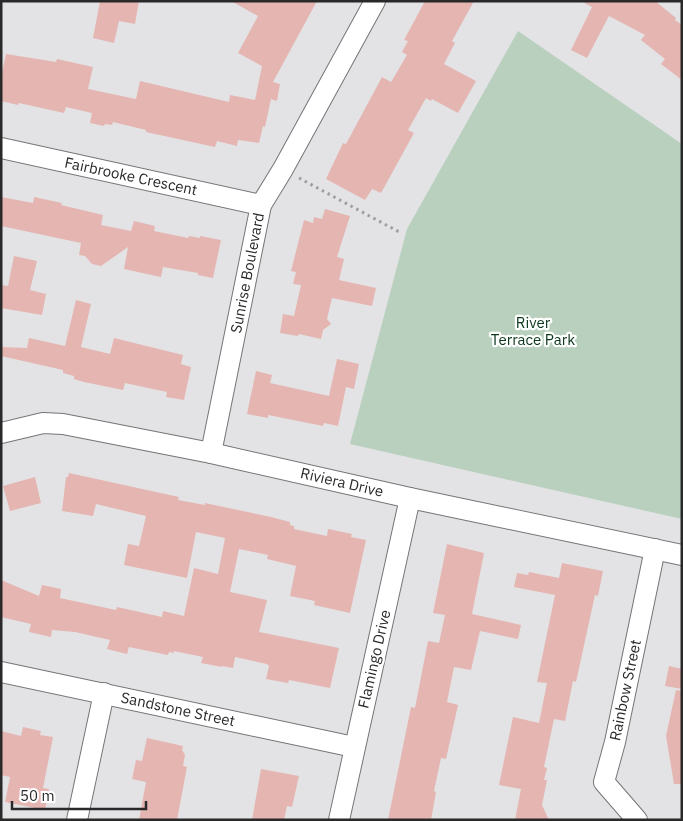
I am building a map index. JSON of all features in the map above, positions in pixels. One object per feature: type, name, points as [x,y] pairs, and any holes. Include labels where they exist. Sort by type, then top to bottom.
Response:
[{"type":"street","name":"Sunrise Boulevard","points":[[211,453],[261,205],[283,169],[375,1]]},
{"type":"street","name":"Fairbrooke Crescent","points":[[1,148],[261,205]]},
{"type":"street","name":"Riviera Drive","points":[[1,433],[53,422],[211,453],[410,498],[682,555]]},
{"type":"street","name":"Flamingo Drive","points":[[339,820],[410,498]]},
{"type":"street","name":"Rainbow Street","points":[[637,820],[604,782],[655,549]]},
{"type":"street","name":"Sandstone Street","points":[[1,672],[354,747]]},
{"type":"street","points":[[77,820],[104,693]]},
{"type":"path","points":[[283,169],[401,233]]},
{"type":"green space","name":"River Terrace Park","points":[[518,31],[682,144],[682,519],[350,444],[407,229]]},
{"type":"building","points":[[100,1],[139,1],[135,24],[119,21],[114,43],[93,38]]},
{"type":"building","points":[[231,1],[317,1],[273,82],[280,84],[277,101],[271,99],[265,127],[263,126],[259,143],[238,140],[237,146],[217,141],[215,147],[146,132],[146,130],[113,122],[112,125],[105,124],[104,126],[90,123],[92,113],[66,107],[64,113],[1,101],[1,78],[6,54],[56,62],[57,59],[93,67],[88,89],[136,99],[140,81],[229,102],[230,95],[255,100],[262,66],[238,53],[258,16]]},
{"type":"building","points":[[425,1],[474,1],[452,41],[455,43],[444,64],[476,81],[458,113],[432,99],[431,101],[426,98],[408,130],[414,133],[381,193],[372,189],[365,200],[326,179],[343,143],[346,144],[382,77],[391,82],[407,55],[402,52],[408,41],[404,40]]},
{"type":"building","points":[[581,1],[655,1],[682,25],[682,80],[661,64],[665,59],[641,40],[645,35],[609,16],[587,58],[571,50],[592,7]]},
{"type":"building","points":[[1,197],[33,203],[34,197],[62,203],[61,205],[103,215],[101,225],[131,231],[134,221],[155,226],[154,231],[188,238],[189,236],[200,238],[200,236],[221,240],[213,278],[198,275],[198,273],[163,267],[161,277],[124,269],[128,247],[101,266],[92,264],[85,256],[79,255],[81,243],[1,226]]},
{"type":"building","points":[[325,209],[350,216],[337,257],[344,259],[339,280],[376,288],[372,306],[332,298],[327,319],[331,324],[323,330],[321,339],[299,334],[298,336],[280,333],[283,314],[294,316],[301,285],[293,284],[296,272],[291,271],[304,220],[313,223],[314,217],[322,219]]},
{"type":"building","points":[[14,256],[37,261],[30,290],[46,294],[42,315],[1,308],[1,285],[8,286]]},
{"type":"building","points":[[76,300],[91,304],[81,347],[110,354],[114,338],[183,355],[181,364],[191,367],[184,400],[166,397],[167,392],[125,383],[123,390],[84,382],[74,379],[74,376],[63,373],[63,370],[1,356],[1,347],[27,348],[29,338],[65,346]]},
{"type":"building","points":[[337,359],[359,364],[354,389],[346,387],[338,426],[324,423],[323,426],[268,415],[268,418],[247,414],[256,371],[272,375],[270,383],[329,396]]},
{"type":"building","points":[[69,473],[179,497],[178,500],[205,505],[205,503],[271,517],[290,522],[294,529],[327,536],[328,529],[352,534],[351,537],[366,540],[350,613],[314,605],[315,601],[290,596],[296,566],[267,559],[268,555],[239,549],[230,592],[267,600],[259,632],[339,648],[330,688],[289,680],[288,683],[266,679],[269,666],[267,664],[235,657],[233,668],[201,663],[203,657],[174,651],[174,653],[169,652],[168,655],[129,647],[127,654],[107,649],[110,640],[75,632],[52,630],[51,637],[29,632],[31,624],[1,617],[1,580],[39,596],[42,585],[61,589],[60,598],[116,610],[117,607],[162,617],[163,611],[184,616],[194,568],[218,574],[225,538],[196,532],[187,578],[124,565],[128,544],[139,546],[146,516],[96,504],[93,516],[62,511],[66,477],[68,477]]},
{"type":"building","points":[[35,477],[41,503],[10,511],[3,486]]},
{"type":"building","points":[[447,544],[484,553],[472,614],[521,625],[518,639],[480,631],[471,670],[454,667],[447,702],[458,705],[446,759],[441,758],[434,791],[436,792],[431,820],[388,820],[411,707],[415,708],[428,641],[439,643],[445,615],[433,613]]},
{"type":"building","points":[[562,563],[603,571],[598,596],[595,595],[576,682],[573,681],[565,721],[554,719],[544,767],[547,768],[544,780],[547,780],[542,805],[549,820],[515,820],[521,789],[499,785],[513,717],[539,723],[547,683],[537,682],[555,595],[514,587],[517,573],[528,575],[529,572],[559,578]]},
{"type":"building","points":[[669,666],[682,669],[682,689],[665,686]]},
{"type":"building","points":[[676,690],[682,691],[682,784],[674,784],[666,736]]},
{"type":"building","points":[[23,727],[41,731],[40,735],[53,737],[43,788],[49,789],[45,810],[5,802],[10,777],[1,775],[1,731],[21,736]]},
{"type":"building","points":[[147,738],[183,746],[182,750],[185,755],[183,766],[187,767],[177,820],[139,820],[146,782],[132,779],[136,760],[142,761]]},
{"type":"building","points":[[261,769],[299,776],[292,807],[287,806],[284,820],[252,820]]}]
